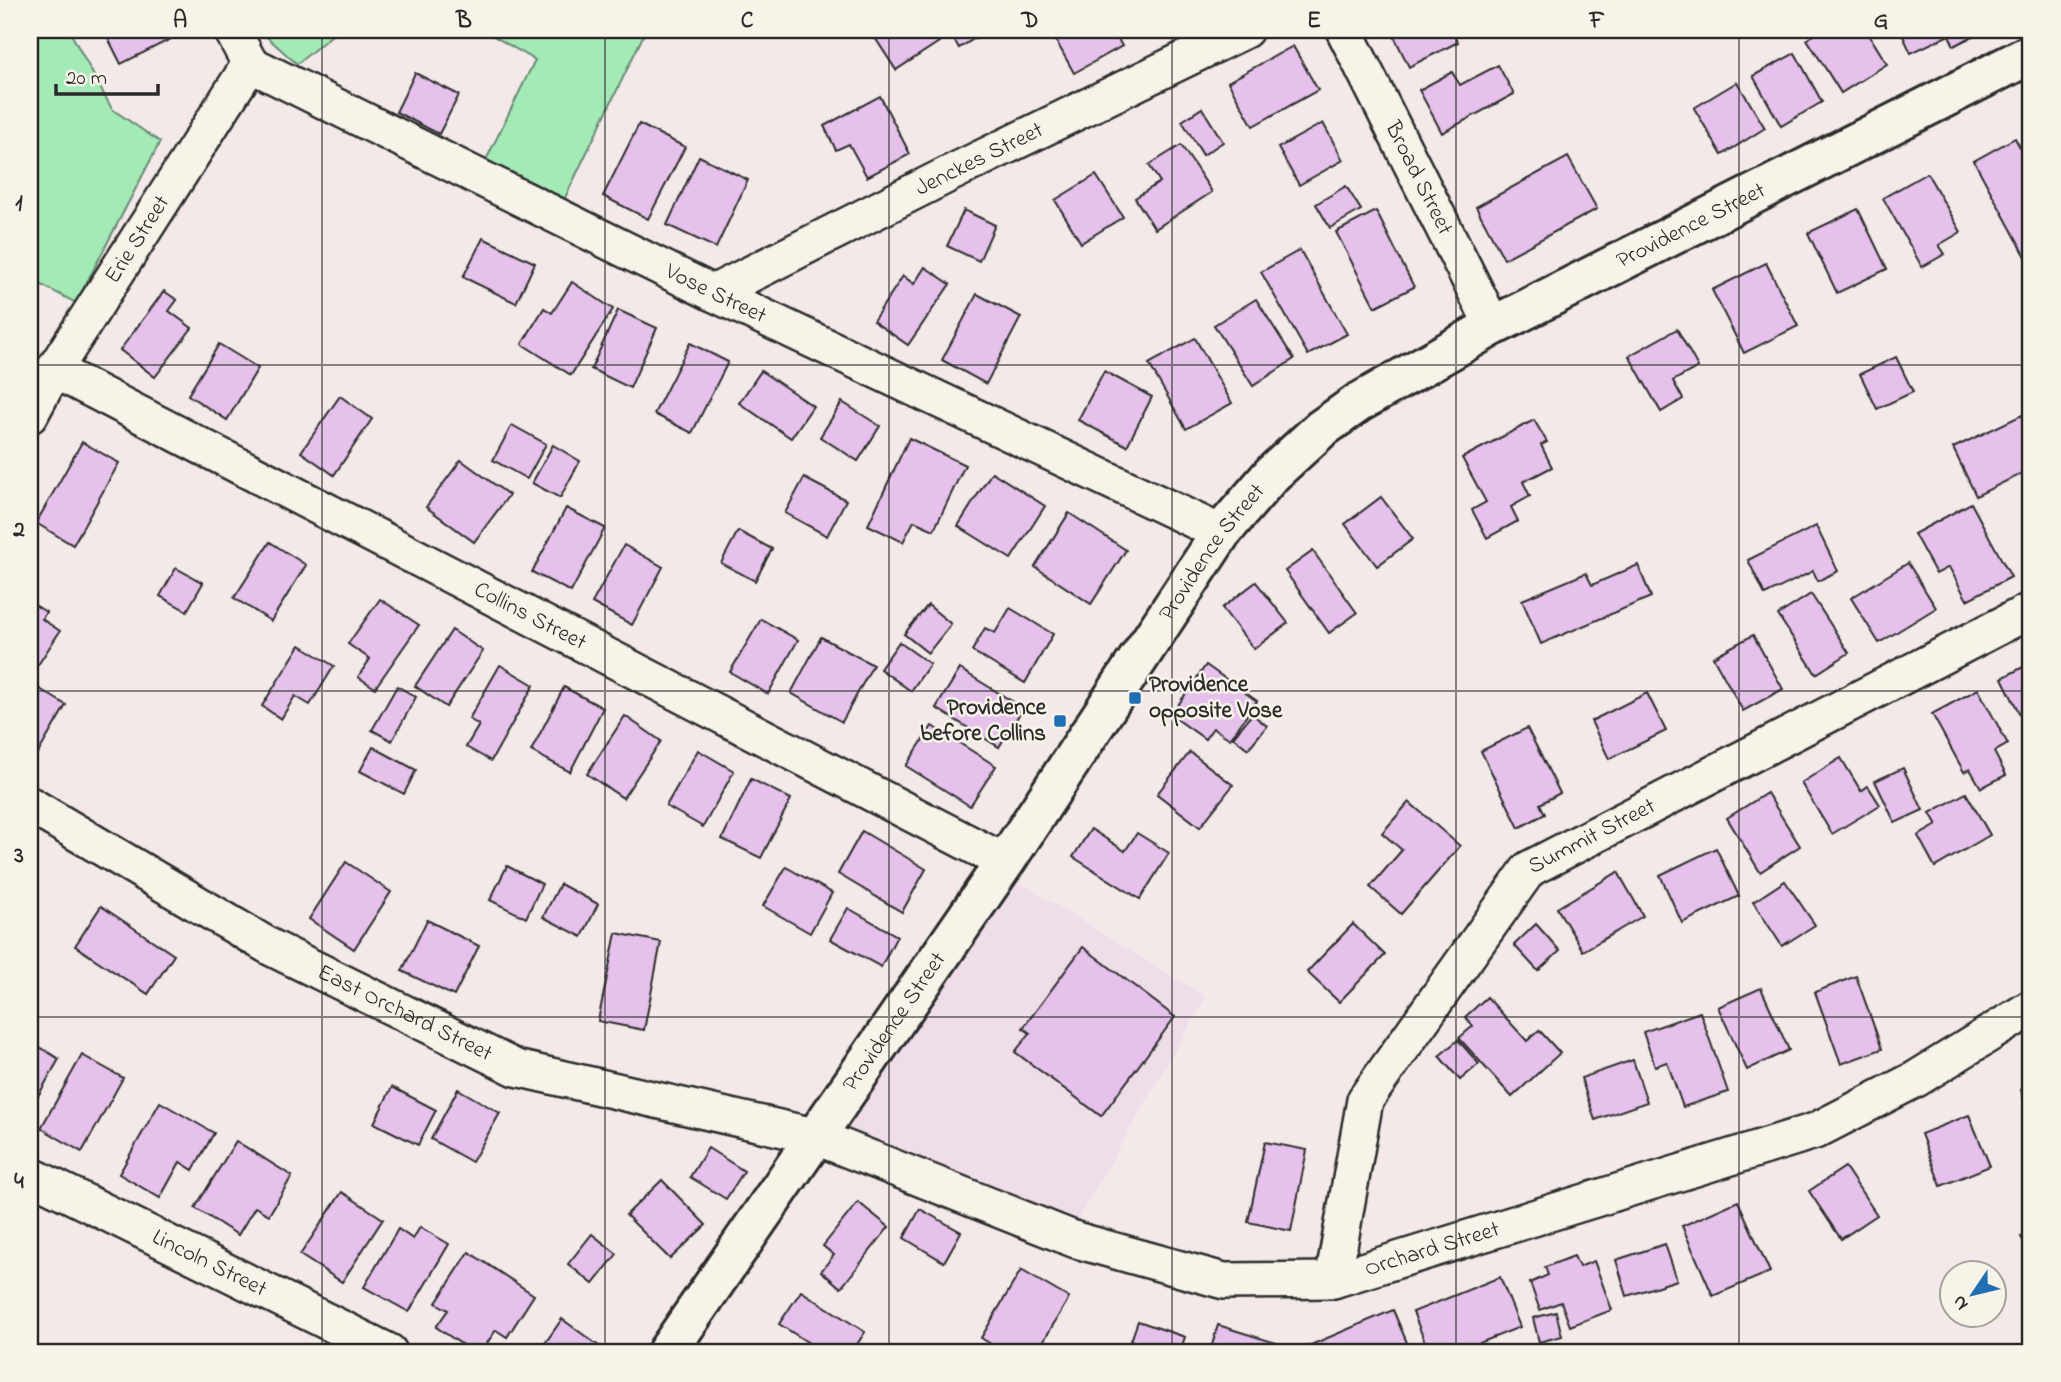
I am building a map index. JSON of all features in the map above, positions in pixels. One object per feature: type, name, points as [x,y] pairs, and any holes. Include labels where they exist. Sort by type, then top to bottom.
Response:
[{"type":"main road","name":"Providence Street","points":[[667,1352],[1005,862],[1221,533],[1272,474],[1321,429],[1358,404],[1493,326],[2031,54]]},
{"type":"street","points":[[232,30],[250,64]]},
{"type":"street","name":"Jenckes Street","points":[[713,293],[1245,30]]},
{"type":"street","name":"Broad Street","points":[[1344,30],[1493,326]]},
{"type":"street","name":"Vose Street","points":[[250,64],[713,293],[1221,533]]},
{"type":"street","name":"Erie Street","points":[[30,415],[54,370],[250,64]]},
{"type":"street","name":"Collins Street","points":[[54,370],[1005,862]]},
{"type":"street","name":"Summit Street","points":[[1333,1280],[1365,1100],[1529,869],[2031,610]]},
{"type":"street","name":"East Orchard Street","points":[[30,806],[272,948],[516,1068],[814,1136]]},
{"type":"street","name":"Orchard Street","points":[[814,1136],[1102,1248],[1224,1281],[1333,1280],[1815,1131],[1916,1079],[2031,1008]]},
{"type":"street","name":"Lincoln Street","points":[[30,1175],[389,1352]]},
{"type":"shaded area","points":[[991,865],[1206,997],[1072,1229],[833,1122]]},
{"type":"green space","points":[[30,30],[69,30],[112,109],[160,142],[76,303],[30,279]]},
{"type":"green space","points":[[259,30],[338,30],[297,64]]},
{"type":"green space","points":[[483,30],[646,30],[564,200],[486,160],[535,60]]},
{"type":"building","points":[[104,30],[187,30],[187,31],[121,64]]},
{"type":"building","points":[[870,30],[930,30],[939,42],[896,70]]},
{"type":"building","points":[[948,30],[988,30],[959,48]]},
{"type":"building","points":[[1050,30],[1113,30],[1122,46],[1074,73]]},
{"type":"building","points":[[1391,30],[1451,30],[1458,42],[1409,67]]},
{"type":"building","points":[[1823,30],[1866,30],[1887,64],[1841,93],[1807,39]]},
{"type":"building","points":[[1900,30],[1978,30],[1979,33],[1954,46],[1949,35],[1911,53]]},
{"type":"building","points":[[1293,46],[1318,90],[1253,126],[1228,82]]},
{"type":"building","points":[[1795,53],[1822,102],[1781,126],[1753,76]]},
{"type":"building","points":[[1498,65],[1514,94],[1442,133],[1419,90],[1452,72],[1460,85]]},
{"type":"building","points":[[415,73],[459,95],[439,134],[396,112]]},
{"type":"building","points":[[1737,82],[1765,128],[1722,155],[1694,108]]},
{"type":"building","points":[[880,96],[910,154],[867,177],[849,144],[836,150],[824,126]]},
{"type":"building","points":[[1202,108],[1223,142],[1203,155],[1182,121]]},
{"type":"building","points":[[1323,123],[1343,160],[1299,185],[1278,148]]},
{"type":"building","points":[[639,124],[685,147],[648,219],[603,196]]},
{"type":"building","points":[[2015,138],[2031,168],[2031,266],[1974,161]]},
{"type":"building","points":[[1181,145],[1212,192],[1155,229],[1135,198],[1160,182],[1149,165]]},
{"type":"building","points":[[699,156],[748,180],[716,248],[667,225]]},
{"type":"building","points":[[1568,157],[1597,209],[1504,259],[1476,207]]},
{"type":"building","points":[[1927,173],[1961,232],[1939,245],[1945,254],[1922,267],[1883,198]]},
{"type":"building","points":[[1096,175],[1123,217],[1081,243],[1055,200]]},
{"type":"building","points":[[1346,186],[1361,210],[1330,228],[1316,204]]},
{"type":"building","points":[[1858,209],[1887,269],[1837,293],[1808,233]]},
{"type":"building","points":[[964,210],[995,225],[979,261],[947,246]]},
{"type":"building","points":[[1376,211],[1414,287],[1375,307],[1336,232]]},
{"type":"building","points":[[483,238],[535,263],[516,303],[463,277]]},
{"type":"building","points":[[1300,250],[1347,334],[1308,355],[1261,272]]},
{"type":"building","points":[[1766,263],[1798,326],[1744,353],[1712,290]]},
{"type":"building","points":[[925,267],[950,284],[908,345],[873,321],[903,276],[914,284]]},
{"type":"building","points":[[572,282],[613,309],[571,375],[522,344],[544,308],[552,313]]},
{"type":"building","points":[[164,291],[177,300],[169,311],[192,328],[155,377],[120,350]]},
{"type":"building","points":[[977,294],[1021,317],[986,384],[942,360]]},
{"type":"building","points":[[1256,299],[1294,359],[1253,386],[1214,325]]},
{"type":"building","points":[[618,310],[657,328],[630,388],[591,369]]},
{"type":"building","points":[[1677,329],[1698,367],[1673,381],[1683,399],[1661,412],[1629,356]]},
{"type":"building","points":[[1195,338],[1232,403],[1186,429],[1149,364]]},
{"type":"building","points":[[690,343],[728,362],[692,433],[654,414]]},
{"type":"building","points":[[219,344],[258,368],[227,420],[188,395]]},
{"type":"building","points":[[1896,357],[1913,392],[1877,409],[1860,374]]},
{"type":"building","points":[[761,371],[813,406],[791,438],[739,403]]},
{"type":"building","points":[[1104,371],[1152,397],[1127,446],[1078,420]]},
{"type":"building","points":[[340,396],[372,419],[334,475],[301,452]]},
{"type":"building","points":[[842,402],[880,426],[858,461],[820,437]]},
{"type":"building","points":[[2022,415],[2031,435],[2031,469],[1976,496],[1953,448]]},
{"type":"building","points":[[1534,420],[1547,442],[1541,445],[1552,467],[1523,482],[1530,496],[1511,507],[1518,521],[1487,538],[1472,510],[1486,502],[1462,458]]},
{"type":"building","points":[[512,425],[546,444],[527,479],[493,460]]},
{"type":"building","points":[[909,438],[965,465],[934,530],[914,521],[903,542],[868,525]]},
{"type":"building","points":[[82,442],[119,463],[73,545],[36,523]]},
{"type":"building","points":[[553,445],[580,461],[560,498],[532,483]]},
{"type":"building","points":[[461,460],[509,495],[474,542],[426,507]]},
{"type":"building","points":[[992,472],[1045,506],[1011,559],[958,526]]},
{"type":"building","points":[[804,478],[846,500],[827,536],[785,513]]},
{"type":"building","points":[[1381,497],[1413,539],[1377,566],[1345,524]]},
{"type":"building","points":[[1971,503],[2011,577],[1967,600],[1949,567],[1936,574],[1914,534]]},
{"type":"building","points":[[566,508],[605,528],[571,592],[532,572]]},
{"type":"building","points":[[1069,513],[1126,550],[1091,604],[1035,567]]},
{"type":"building","points":[[1816,526],[1838,571],[1818,581],[1813,571],[1765,595],[1748,560]]},
{"type":"building","points":[[738,531],[772,549],[755,581],[721,563]]},
{"type":"building","points":[[270,542],[306,565],[271,621],[234,598]]},
{"type":"building","points":[[624,545],[663,567],[632,625],[592,603]]},
{"type":"building","points":[[1313,551],[1357,613],[1329,633],[1285,571]]},
{"type":"building","points":[[1908,563],[1936,608],[1879,643],[1851,598]]},
{"type":"building","points":[[1638,565],[1651,597],[1541,644],[1522,600],[1586,573],[1592,585]]},
{"type":"building","points":[[176,568],[203,583],[187,611],[160,596]]},
{"type":"building","points":[[1256,582],[1288,623],[1254,649],[1222,608]]},
{"type":"building","points":[[1811,594],[1849,653],[1816,674],[1778,615]]},
{"type":"building","points":[[380,599],[419,625],[375,688],[358,677],[370,659],[348,644]]},
{"type":"building","points":[[30,602],[46,612],[42,619],[60,631],[38,665],[30,660]]},
{"type":"building","points":[[928,605],[951,624],[928,653],[904,634]]},
{"type":"building","points":[[1010,608],[1053,634],[1025,683],[972,651],[985,628],[995,633]]},
{"type":"building","points":[[761,619],[798,640],[768,694],[730,672]]},
{"type":"building","points":[[452,630],[483,651],[446,707],[415,686]]},
{"type":"building","points":[[1753,635],[1783,689],[1743,711],[1713,657]]},
{"type":"building","points":[[821,637],[873,665],[842,722],[791,693]]},
{"type":"building","points":[[899,642],[930,664],[911,691],[880,669]]},
{"type":"building","points":[[300,645],[334,666],[310,705],[295,696],[281,719],[262,706]]},
{"type":"building","points":[[2031,663],[2031,731],[2029,733],[2002,678]]},
{"type":"building","points":[[500,665],[534,685],[491,761],[466,747],[479,725],[469,719]]},
{"type":"building","points":[[1206,665],[1257,701],[1230,739],[1213,728],[1205,739],[1171,715]]},
{"type":"building","points":[[960,669],[1023,708],[999,747],[936,708]]},
{"type":"building","points":[[30,683],[66,705],[37,755],[30,751]]},
{"type":"building","points":[[397,686],[416,697],[392,741],[372,730]]},
{"type":"building","points":[[564,687],[603,708],[570,772],[531,751]]},
{"type":"building","points":[[1978,689],[2008,744],[1994,752],[2006,775],[1981,788],[1970,769],[1964,772],[1932,714]]},
{"type":"building","points":[[1647,693],[1666,731],[1609,759],[1591,721]]},
{"type":"building","points":[[1252,714],[1267,726],[1248,749],[1233,737]]},
{"type":"building","points":[[625,716],[661,741],[623,798],[587,774]]},
{"type":"building","points":[[932,726],[996,766],[970,806],[906,766]]},
{"type":"building","points":[[1527,728],[1560,793],[1540,804],[1545,814],[1519,828],[1481,751]]},
{"type":"building","points":[[373,747],[416,770],[404,794],[360,771]]},
{"type":"building","points":[[698,750],[734,771],[703,827],[666,806]]},
{"type":"building","points":[[1190,752],[1233,785],[1200,827],[1157,794]]},
{"type":"building","points":[[1841,758],[1861,791],[1868,786],[1880,805],[1832,834],[1801,783]]},
{"type":"building","points":[[1903,768],[1923,810],[1895,823],[1875,781]]},
{"type":"building","points":[[751,779],[791,799],[761,858],[722,839]]},
{"type":"building","points":[[1767,793],[1800,846],[1760,872],[1727,818]]},
{"type":"building","points":[[1966,793],[1990,835],[1935,867],[1918,836],[1937,825],[1930,813]]},
{"type":"building","points":[[1409,802],[1460,846],[1401,914],[1370,887],[1402,850],[1382,833]]},
{"type":"building","points":[[1091,829],[1125,851],[1137,833],[1169,853],[1140,899],[1073,857]]},
{"type":"building","points":[[862,831],[926,869],[902,912],[838,874]]},
{"type":"building","points":[[1716,848],[1739,896],[1682,923],[1660,875]]},
{"type":"building","points":[[346,862],[391,892],[354,949],[309,919]]},
{"type":"building","points":[[507,866],[542,884],[526,918],[490,900]]},
{"type":"building","points":[[786,867],[832,893],[810,933],[763,906]]},
{"type":"building","points":[[1618,872],[1643,916],[1583,951],[1557,908]]},
{"type":"building","points":[[1785,881],[1815,925],[1782,946],[1753,902]]},
{"type":"building","points":[[560,884],[598,904],[582,937],[543,917]]},
{"type":"building","points":[[101,906],[174,955],[148,994],[75,946]]},
{"type":"building","points":[[848,908],[897,936],[881,967],[830,939]]},
{"type":"building","points":[[427,920],[479,946],[454,996],[402,971]]},
{"type":"building","points":[[1353,924],[1385,955],[1339,1002],[1307,972]]},
{"type":"building","points":[[1536,924],[1560,951],[1538,971],[1514,945]]},
{"type":"building","points":[[616,933],[661,942],[644,1030],[598,1021]]},
{"type":"building","points":[[1083,947],[1175,1017],[1101,1116],[1015,1052],[1030,1033],[1023,1028]]},
{"type":"building","points":[[1856,976],[1882,1049],[1841,1064],[1815,992]]},
{"type":"building","points":[[1761,988],[1789,1050],[1747,1070],[1718,1007]]},
{"type":"building","points":[[1487,997],[1527,1041],[1539,1030],[1560,1053],[1512,1097],[1459,1038],[1473,1026],[1465,1017]]},
{"type":"building","points":[[1700,1012],[1728,1092],[1683,1107],[1667,1062],[1655,1066],[1643,1032]]},
{"type":"building","points":[[1458,1040],[1479,1064],[1460,1080],[1439,1056]]},
{"type":"building","points":[[30,1041],[59,1059],[38,1096],[30,1091]]},
{"type":"building","points":[[82,1055],[123,1078],[82,1152],[41,1128]]},
{"type":"building","points":[[1633,1060],[1647,1102],[1595,1120],[1581,1078]]},
{"type":"building","points":[[2031,1086],[2031,1122],[2021,1090]]},
{"type":"building","points":[[392,1087],[436,1110],[418,1145],[374,1123]]},
{"type":"building","points":[[458,1089],[500,1113],[472,1162],[431,1139]]},
{"type":"building","points":[[160,1102],[214,1133],[193,1170],[180,1162],[160,1198],[119,1174]]},
{"type":"building","points":[[1969,1115],[1990,1166],[1941,1186],[1921,1134]]},
{"type":"building","points":[[236,1141],[292,1176],[269,1215],[255,1207],[238,1235],[195,1208]]},
{"type":"building","points":[[1265,1142],[1307,1150],[1291,1231],[1248,1222]]},
{"type":"building","points":[[708,1148],[744,1171],[726,1199],[690,1177]]},
{"type":"building","points":[[1845,1167],[1877,1215],[1841,1239],[1809,1191]]},
{"type":"building","points":[[662,1180],[706,1225],[670,1259],[626,1215]]},
{"type":"building","points":[[342,1192],[383,1219],[342,1282],[300,1255]]},
{"type":"building","points":[[1738,1201],[1770,1272],[1713,1296],[1682,1226]]},
{"type":"building","points":[[858,1202],[889,1227],[841,1288],[821,1271],[834,1255],[823,1246]]},
{"type":"building","points":[[920,1209],[961,1232],[944,1262],[904,1238]]},
{"type":"building","points":[[420,1227],[449,1244],[409,1312],[364,1287],[398,1229],[413,1239]]},
{"type":"building","points":[[2031,1232],[2031,1255],[2021,1237]]},
{"type":"building","points":[[592,1234],[617,1254],[593,1284],[568,1264]]},
{"type":"building","points":[[1665,1244],[1677,1280],[1627,1296],[1616,1260]]},
{"type":"building","points":[[469,1252],[534,1295],[507,1337],[496,1330],[481,1352],[473,1352],[436,1327],[448,1310],[436,1303]]},
{"type":"building","points":[[1574,1256],[1579,1267],[1594,1261],[1612,1310],[1570,1326],[1561,1302],[1540,1310],[1530,1283],[1548,1275],[1545,1267]]},
{"type":"building","points":[[1021,1270],[1069,1298],[1037,1352],[1004,1352],[981,1338]]},
{"type":"building","points":[[1500,1277],[1520,1327],[1457,1352],[1429,1352],[1413,1312]]},
{"type":"building","points":[[801,1291],[865,1332],[852,1352],[823,1352],[779,1324]]},
{"type":"building","points":[[1393,1310],[1411,1352],[1309,1352],[1306,1347]]},
{"type":"building","points":[[1556,1312],[1562,1336],[1539,1342],[1533,1318]]},
{"type":"building","points":[[562,1319],[607,1352],[539,1352]]},
{"type":"building","points":[[1138,1321],[1185,1337],[1180,1352],[1127,1352]]},
{"type":"building","points":[[1218,1325],[1289,1347],[1287,1352],[1210,1352]]},
{"type":"place","name":"Providence opposite Vose","points":[[1135,698]]},
{"type":"place","name":"Providence before Collins","points":[[1060,721]]}]
